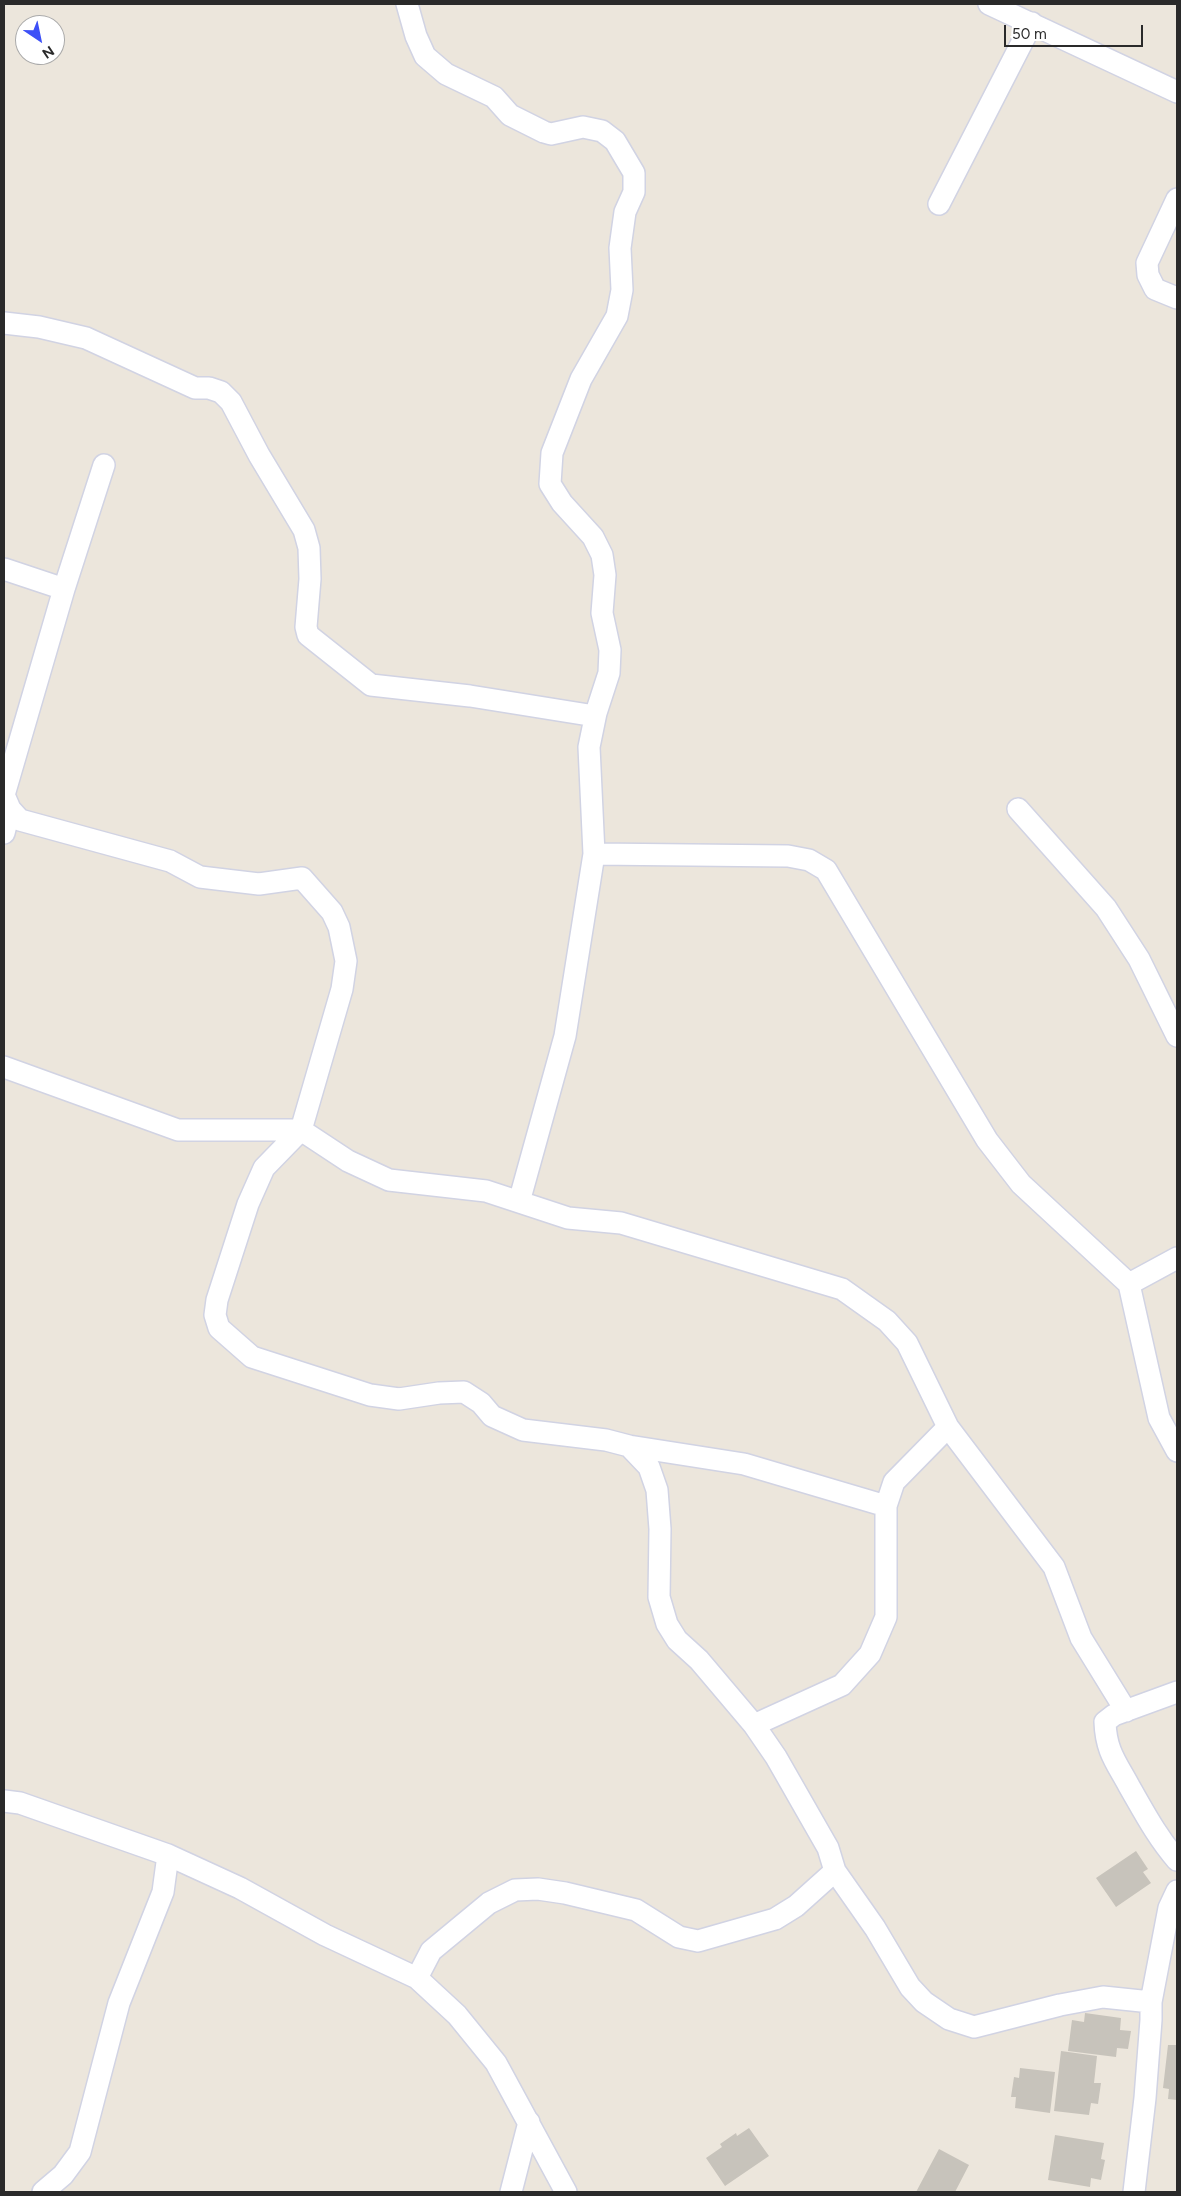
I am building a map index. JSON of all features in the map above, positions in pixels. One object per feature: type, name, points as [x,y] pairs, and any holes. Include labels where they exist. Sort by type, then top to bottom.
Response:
[{"type":"street","points":[[407,4],[416,36],[425,56],[446,74],[494,97],[510,115],[544,132],[551,134],[583,127],[602,131],[615,141],[634,173],[634,192],[625,212],[620,248],[622,290],[617,316],[581,379],[552,453],[550,484],[562,503],[593,537],[602,555],[605,574],[602,613],[610,650],[609,674],[589,747],[594,854],[565,1036],[519,1202]]},
{"type":"street","points":[[989,4],[1177,92]]},
{"type":"street","points":[[939,204],[1032,23]]},
{"type":"street","points":[[1177,199],[1147,263],[1148,275],[1155,289],[1177,298]]},
{"type":"street","points":[[4,323],[39,327],[86,338],[195,388],[209,388],[222,392],[231,402],[259,455],[304,530],[309,548],[310,579],[306,627],[308,635],[371,685],[470,696],[596,716]]},
{"type":"street","points":[[104,466],[64,589],[4,795],[10,809],[20,820],[170,861],[200,877],[259,884],[302,878],[332,912],[339,927],[346,961],[342,989],[301,1130],[264,1168],[248,1204],[217,1300],[215,1315],[218,1328],[252,1357],[370,1395],[399,1399],[439,1393],[464,1392],[481,1403],[492,1416],[523,1430],[606,1440],[629,1446],[744,1464],[886,1506]]},
{"type":"street","points":[[4,570],[64,589]]},
{"type":"street","points":[[4,832],[10,809]]},
{"type":"street","points":[[1018,809],[1106,908],[1139,959],[1177,1036]]},
{"type":"street","points":[[594,854],[788,856],[809,860],[826,870],[987,1140],[1021,1184],[1129,1284],[1159,1418],[1177,1451]]},
{"type":"street","points":[[4,1067],[178,1130],[301,1130],[348,1161],[389,1180],[486,1191],[568,1218],[620,1223],[842,1290],[887,1321],[907,1343],[948,1426],[1054,1567],[1081,1638],[1126,1711]]},
{"type":"street","points":[[1129,1284],[1177,1258]]},
{"type":"street","points":[[754,1725],[842,1685],[870,1654],[886,1617],[886,1506],[894,1482],[948,1426]]},
{"type":"street","points":[[629,1446],[649,1467],[657,1490],[660,1529],[659,1597],[667,1624],[677,1640],[699,1660],[754,1725],[776,1757],[828,1848],[836,1871],[910,1987],[924,2002],[949,2019],[974,2027],[1060,2005],[1102,1997],[1151,2002]]},
{"type":"street","points":[[1177,1692],[1114,1715],[1105,1722],[1106,1734],[1114,1762],[1157,1835],[1177,1860]]},
{"type":"street","points":[[4,1800],[20,1803],[168,1855],[240,1888],[326,1935],[417,1978],[457,2015],[496,2063],[566,2192]]},
{"type":"street","points":[[43,2192],[63,2175],[80,2152],[119,2002],[163,1892],[168,1855]]},
{"type":"street","points":[[417,1978],[431,1951],[489,1903],[515,1890],[538,1889],[636,1910],[679,1937],[698,1941],[775,1919],[796,1906],[836,1871]]},
{"type":"street","points":[[1134,2192],[1152,2020],[1151,2002],[1169,1908],[1177,1891]]},
{"type":"street","points":[[511,2192],[529,2122]]},
{"type":"building","points":[[1136,1851],[1148,1869],[1143,1872],[1151,1883],[1116,1907],[1096,1878]]},
{"type":"building","points":[[1085,2013],[1121,2018],[1120,2030],[1131,2031],[1128,2049],[1117,2048],[1116,2057],[1068,2051],[1072,2020],[1084,2022]]},
{"type":"building","points":[[1168,2045],[1177,2045],[1177,2100],[1168,2099],[1169,2089],[1163,2088]]},
{"type":"building","points":[[1061,2051],[1097,2056],[1094,2083],[1101,2083],[1098,2104],[1091,2103],[1089,2115],[1054,2111]]},
{"type":"building","points":[[1020,2068],[1055,2072],[1050,2113],[1015,2108],[1016,2097],[1011,2097],[1014,2077],[1019,2078]]},
{"type":"building","points":[[749,2128],[769,2156],[725,2186],[706,2158],[722,2147],[720,2144],[736,2133],[737,2136]]},
{"type":"building","points":[[1055,2135],[1104,2143],[1101,2159],[1105,2160],[1101,2180],[1091,2178],[1090,2187],[1048,2180]]},
{"type":"building","points":[[939,2149],[969,2165],[955,2192],[916,2192]]}]
